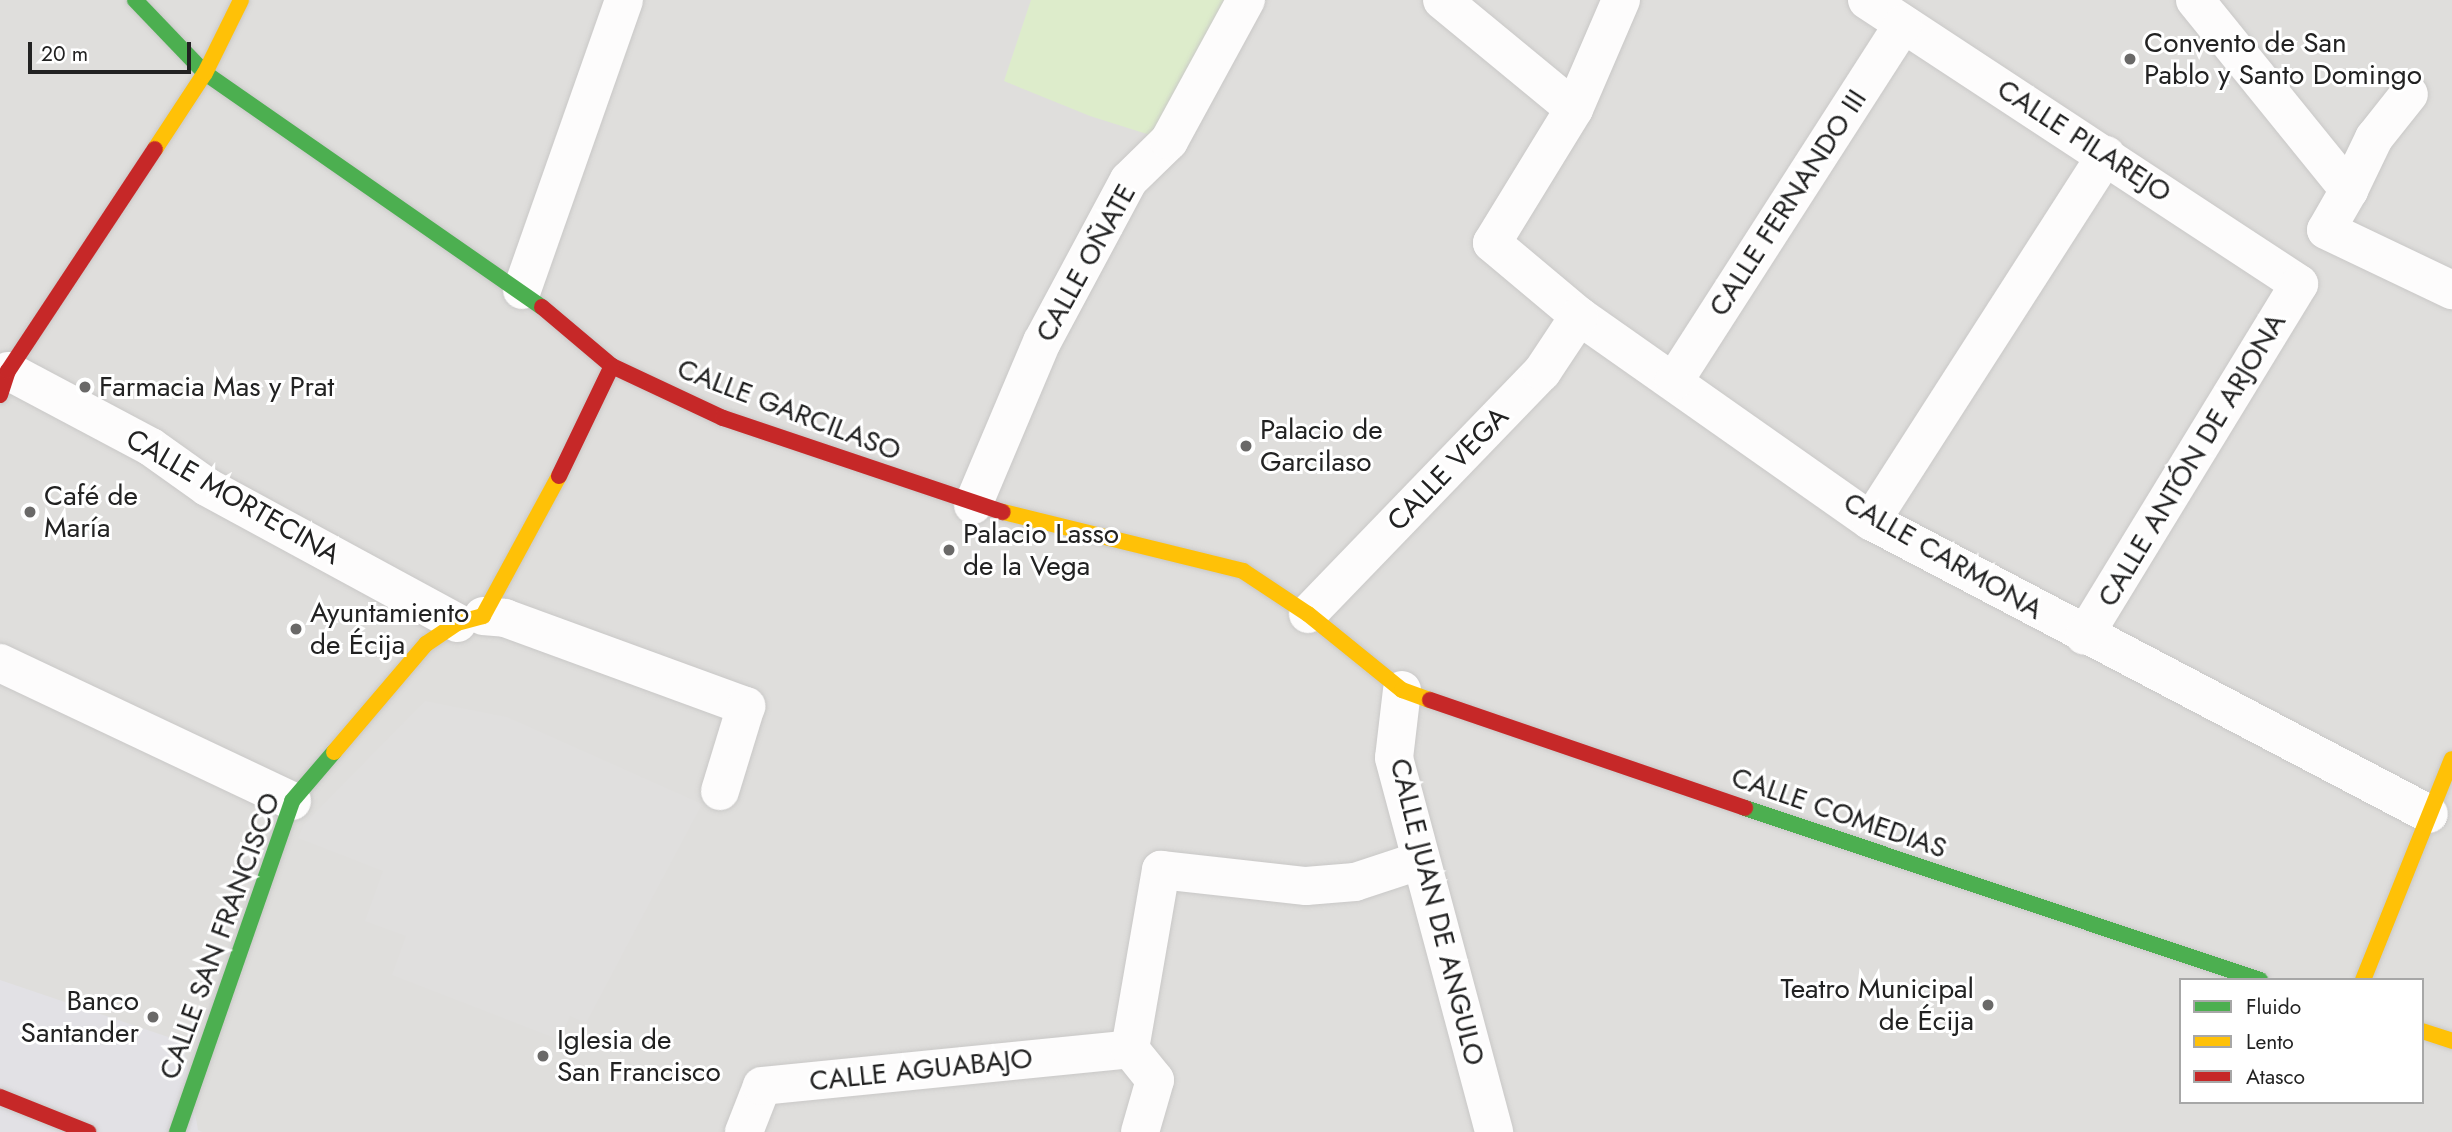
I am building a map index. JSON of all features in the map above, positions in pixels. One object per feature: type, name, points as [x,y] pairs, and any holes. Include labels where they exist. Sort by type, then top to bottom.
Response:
[{"type":"street","name":"CALLE GARCILASO","points":[[135,0],[205,73],[522,290],[612,366],[723,418],[973,505],[1243,570],[1308,614],[1402,690]]},
{"type":"street","points":[[4,383],[205,73],[241,0]]},
{"type":"street","points":[[522,290],[624,0]]},
{"type":"street","name":"CALLE OÑATE","points":[[973,505],[1042,342],[1129,180],[1169,141],[1246,0]]},
{"type":"street","points":[[1442,0],[1574,109],[1621,0]]},
{"type":"street","name":"CALLE PILAREJO","points":[[1867,0],[2299,284]]},
{"type":"street","points":[[2196,0],[2349,190]]},
{"type":"street","name":"CALLE FERNANDO III","points":[[1674,381],[1903,24]]},
{"type":"street","points":[[2409,94],[2374,138],[2326,230],[2452,290]]},
{"type":"street","name":"CALLE CARMONA","points":[[1574,109],[1492,243],[1579,316],[1871,521],[2084,636],[2429,814]]},
{"type":"street","points":[[1871,521],[2106,155]]},
{"type":"street","name":"CALLE ANTÓN DE ARJONA","points":[[2084,636],[2299,284]]},
{"type":"street","name":"CALLE VEGA","points":[[1308,614],[1542,372],[1579,316]]},
{"type":"street","name":"CALLE SAN FRANCISCO","points":[[177,1132],[292,801],[401,671],[470,619],[533,530],[612,366]]},
{"type":"street","name":"CALLE MORTECINA","points":[[4,383],[151,447],[208,487],[470,619],[505,618],[746,706],[720,791]]},
{"type":"street","points":[[0,663],[292,801]]},
{"type":"street","name":"CALLE JUAN DE ANGULO","points":[[1402,690],[1394,758],[1419,861],[1493,1132]]},
{"type":"street","name":"CALLE COMEDIAS","points":[[1402,690],[2034,908],[2254,978]]},
{"type":"street","points":[[2364,978],[2452,759]]},
{"type":"street","points":[[1140,1132],[1155,1080],[1130,1049],[1161,870],[1306,886],[1355,882],[1419,861]]},
{"type":"street","points":[[2424,1032],[2452,1041]]},
{"type":"street","name":"CALLE AGUABAJO","points":[[744,1132],[762,1086],[1130,1049]]},
{"type":"street","points":[[0,1097],[88,1132]]},
{"type":"shaded area","points":[[0,0],[2452,0],[2452,1132],[0,1132]]},
{"type":"shaded area","points":[[425,701],[507,717],[702,804],[586,1023],[570,1016],[560,1040],[392,975],[406,936],[365,921],[383,871],[298,838],[304,824]]},
{"type":"shaded area","points":[[0,980],[183,1042],[198,1130],[202,1132],[0,1132]]},
{"type":"green space","points":[[1031,0],[1246,0],[1169,141],[1090,116],[1004,81]]},
{"type":"traffic: fast","points":[[135,0],[205,73],[542,307]]},
{"type":"traffic: fast","points":[[177,1132],[292,801],[334,752]]},
{"type":"traffic: fast","points":[[1745,808],[2254,978]]},
{"type":"traffic: slow","points":[[155,149],[205,73],[241,0]]},
{"type":"traffic: slow","points":[[334,752],[426,644],[457,623],[483,616],[559,476]]},
{"type":"traffic: slow","points":[[1003,512],[1243,571],[1308,614],[1402,690],[1430,700]]},
{"type":"traffic: slow","points":[[2364,978],[2452,759]]},
{"type":"traffic: slow","points":[[2424,1032],[2452,1041]]},
{"type":"traffic: jam","points":[[0,395],[8,371],[155,149]]},
{"type":"traffic: jam","points":[[542,307],[612,366],[723,418],[1003,512]]},
{"type":"traffic: jam","points":[[559,476],[612,366]]},
{"type":"traffic: jam","points":[[1430,700],[1745,808]]},
{"type":"traffic: jam","points":[[0,1097],[88,1132]]},
{"type":"place","name":"Convento de San Pablo y Santo Domingo","points":[[2130,59]]},
{"type":"place","name":"Farmacia Mas y Prat","points":[[85,387]]},
{"type":"place","name":"Palacio de Garcilaso","points":[[1246,446]]},
{"type":"place","name":"Café de María","points":[[30,512]]},
{"type":"place","name":"Palacio Lasso de la Vega","points":[[949,550]]},
{"type":"place","name":"Ayuntamiento de Écija","points":[[296,629]]},
{"type":"place","name":"Teatro Municipal de Écija","points":[[1988,1005]]},
{"type":"place","name":"Banco Santander","points":[[153,1017]]},
{"type":"place","name":"Iglesia de San Francisco","points":[[543,1056]]}]
